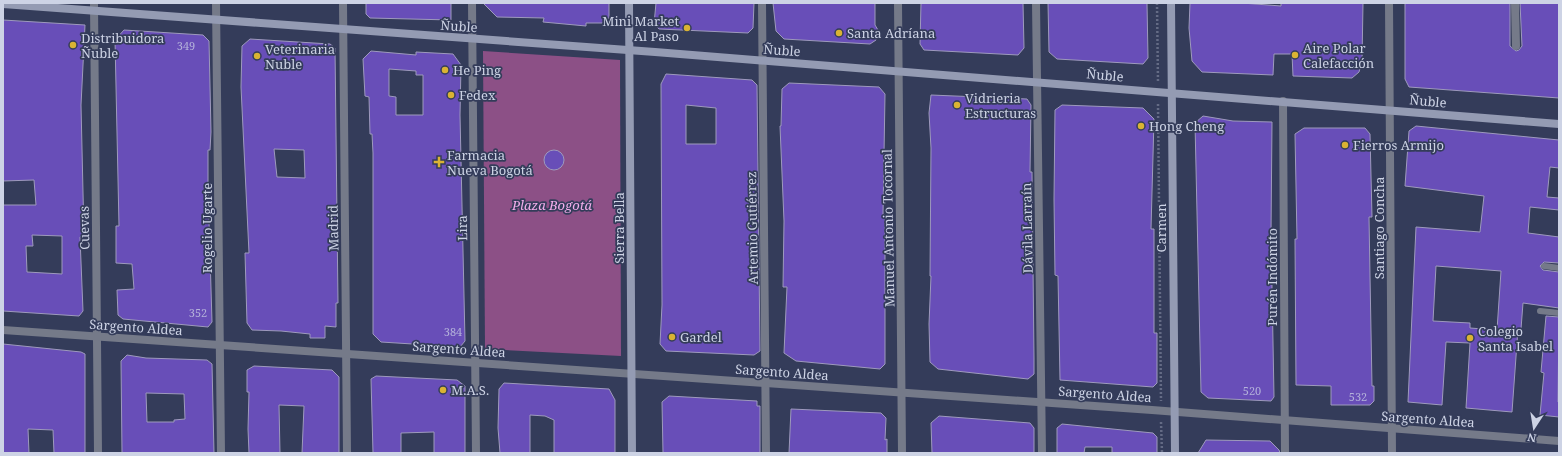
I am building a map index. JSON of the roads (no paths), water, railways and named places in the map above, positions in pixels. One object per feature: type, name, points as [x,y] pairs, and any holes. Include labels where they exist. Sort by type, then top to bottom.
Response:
[{"type":"main road","name":"Sierra Bella","points":[[629,3],[632,453]]},
{"type":"main road","name":"Carmen","points":[[1170,3],[1175,453]]},
{"type":"main road","name":"Ñuble","points":[[3,4],[94,7],[217,21],[762,60],[1559,124]]},
{"type":"street","name":"Rogelio Ugarte","points":[[216,3],[221,453]]},
{"type":"street","name":"Madrid","points":[[343,3],[347,453]]},
{"type":"street","name":"Lira","points":[[472,3],[476,453]]},
{"type":"street","name":"Artemio Gutiérrez","points":[[762,3],[766,453]]},
{"type":"street","name":"Manuel Antonio Tocornal","points":[[898,3],[902,453]]},
{"type":"street","name":"Dávila Larraín","points":[[1036,3],[1042,453]]},
{"type":"street","name":"Santiago Concha","points":[[1389,3],[1392,453]]},
{"type":"street","points":[[1516,3],[1516,46]]},
{"type":"street","name":"Cuevas","points":[[94,7],[98,453]]},
{"type":"street","name":"Purén Indómito","points":[[1283,101],[1285,453]]},
{"type":"street","name":"Sargento Aldea","points":[[3,330],[1161,410],[1559,441]]},
{"type":"lane","points":[[1544,266],[1559,268]]},
{"type":"lane","points":[[1540,311],[1559,313]]},
{"type":"place","name":"Mini Market Al Paso","points":[[687,28]]},
{"type":"place","name":"Santa Adríana","points":[[839,33]]},
{"type":"place","name":"Distribuidora Ñuble","points":[[73,45]]},
{"type":"place","name":"Aire Polar Calefacción","points":[[1295,55]]},
{"type":"place","name":"Veterinaria Nuble","points":[[257,56]]},
{"type":"place","name":"He Ping","points":[[445,70]]},
{"type":"place","name":"Fedex","points":[[451,95]]},
{"type":"place","name":"Vidrieria Estructuras","points":[[957,105]]},
{"type":"place","name":"Hong Cheng","points":[[1141,126]]},
{"type":"place","name":"Fierros Armijo","points":[[1345,145]]},
{"type":"place","name":"Farmacia Nueva Bogotá","points":[[439,162]]},
{"type":"place","name":"Gardel","points":[[672,337]]},
{"type":"place","name":"Colegio Santa Isabel","points":[[1470,338]]},
{"type":"place","name":"M.A.S.","points":[[443,390]]},
{"type":"park label","name":"Plaza Bogotá","points":[[552,205]]}]
